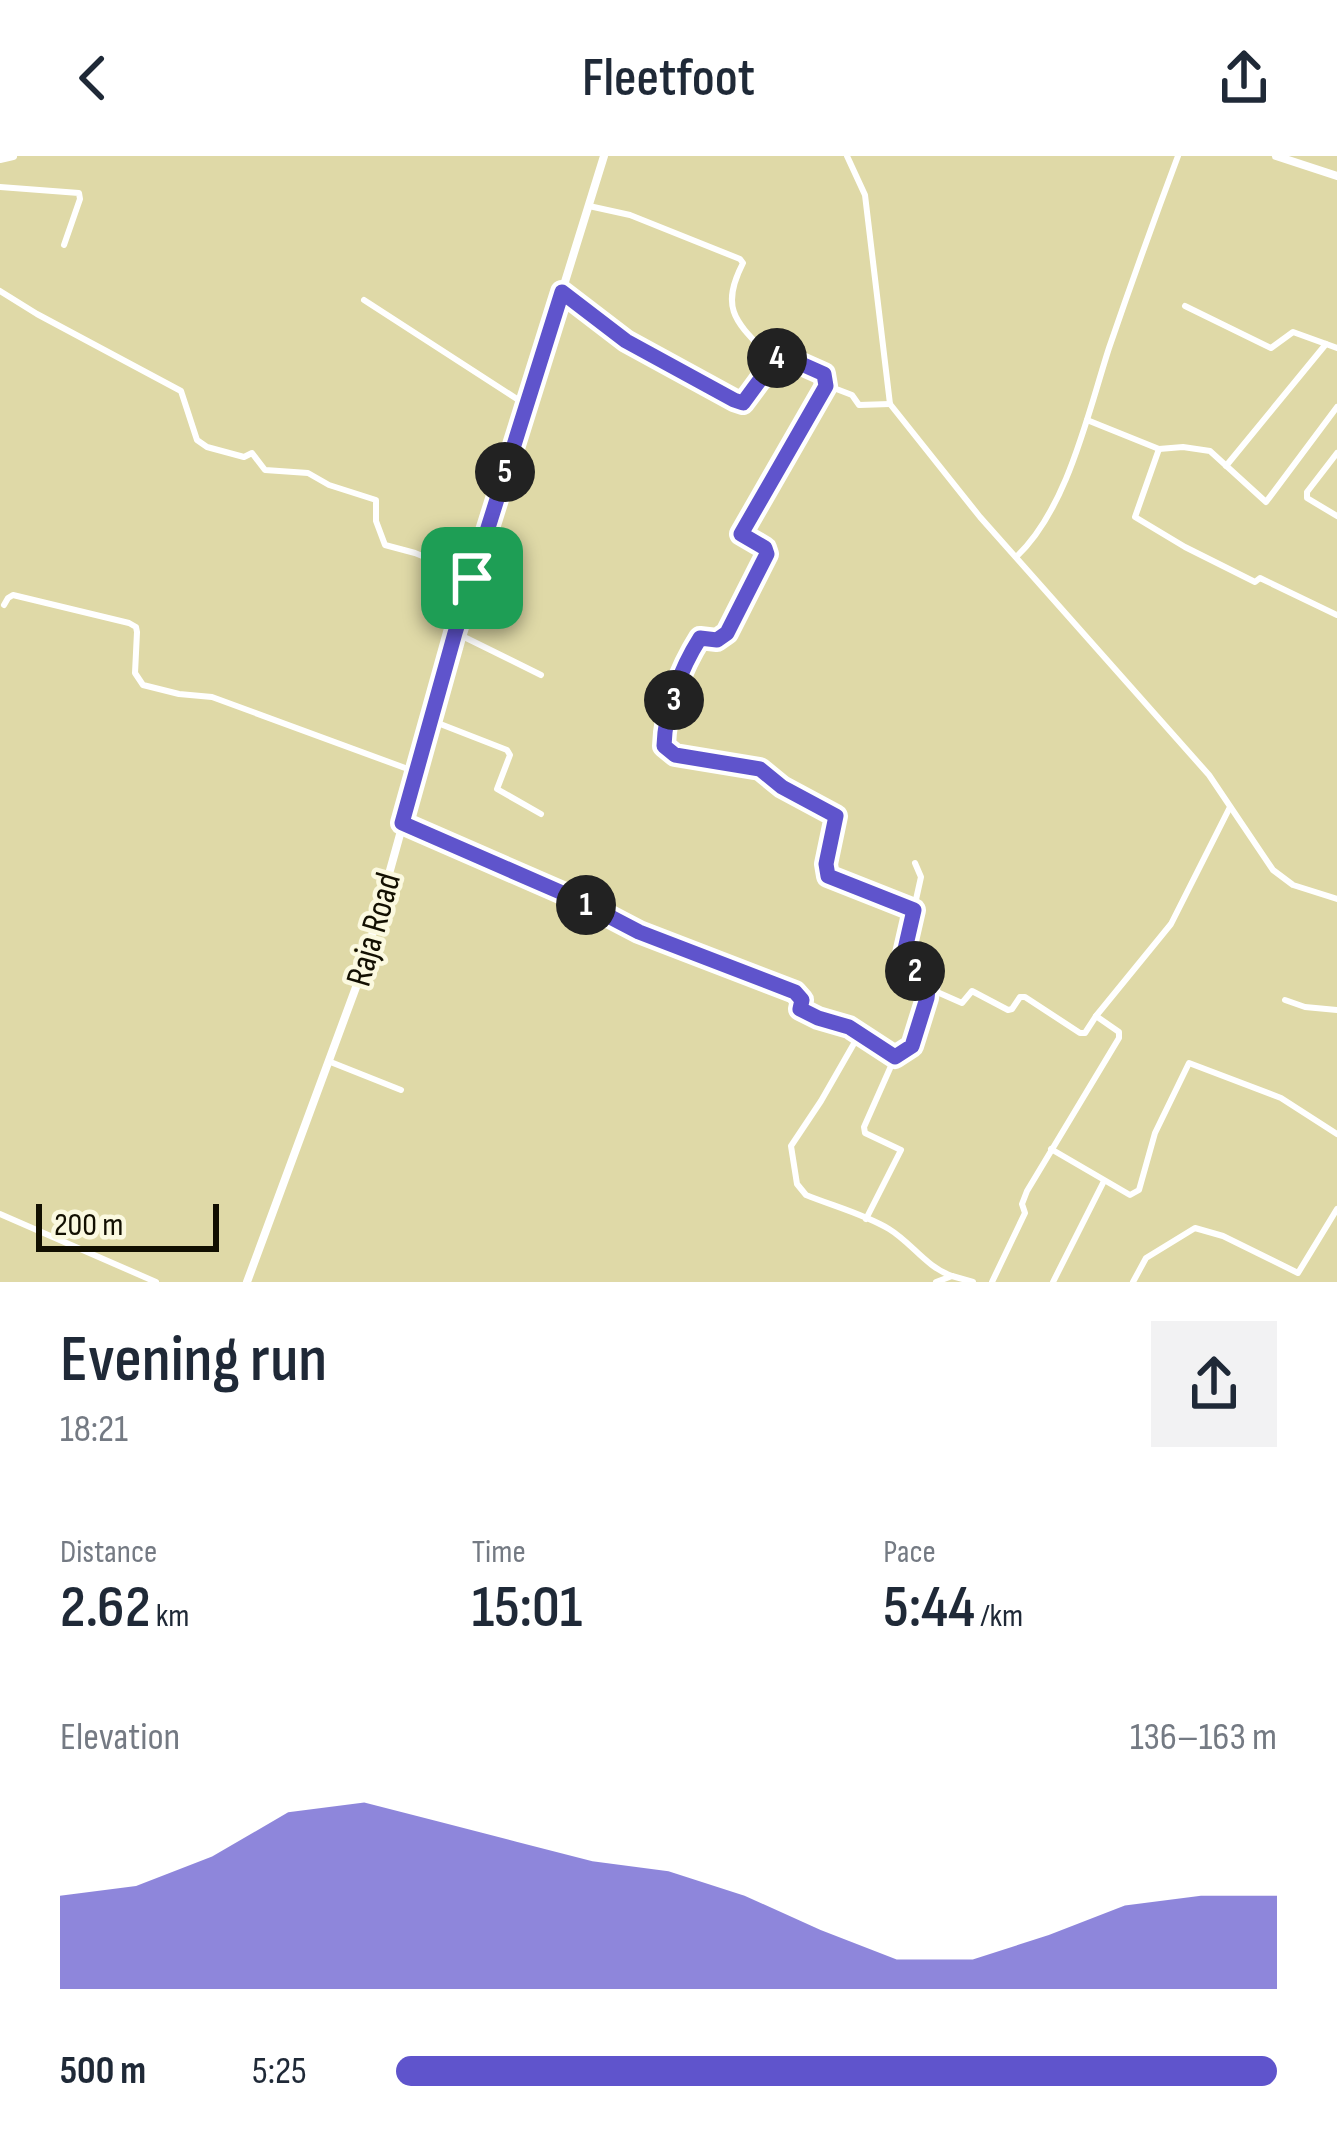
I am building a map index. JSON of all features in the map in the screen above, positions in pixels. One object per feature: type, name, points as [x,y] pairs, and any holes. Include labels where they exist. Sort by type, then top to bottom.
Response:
[{"type":"street","points":[[0,160],[13,156]]},
{"type":"street","name":"Raja Road","points":[[247,1282],[362,971],[455,633],[604,156]]},
{"type":"street","points":[[847,156],[865,195],[890,404],[980,517],[1209,776],[1273,870],[1293,885],[1337,899]]},
{"type":"street","points":[[1016,557],[1034,541],[1053,507],[1178,156]]},
{"type":"street","points":[[1276,156],[1337,176]]},
{"type":"street","points":[[0,187],[79,193],[64,245]]},
{"type":"street","points":[[589,206],[630,215],[740,259],[743,263],[730,302],[735,321],[766,353],[824,374],[826,386],[741,534],[767,554],[727,633],[717,640],[700,638],[693,649],[665,728],[664,746],[675,755],[760,769],[782,787],[836,816],[828,876],[914,910]]},
{"type":"street","points":[[0,291],[182,391],[197,440],[207,447],[244,458],[252,453],[265,470],[308,473],[376,500],[376,521],[385,544],[472,578]]},
{"type":"street","points":[[562,292],[626,341],[743,403],[779,354]]},
{"type":"street","points":[[364,300],[526,402]]},
{"type":"street","points":[[1185,306],[1271,349],[1293,332],[1337,349]]},
{"type":"street","points":[[1226,466],[1326,344]]},
{"type":"street","points":[[826,386],[852,394],[859,405],[890,404]]},
{"type":"street","points":[[1087,420],[1159,449],[1210,451],[1266,502],[1337,407]]},
{"type":"street","points":[[1159,449],[1135,518],[1255,582],[1260,578],[1337,615]]},
{"type":"street","points":[[1337,453],[1307,498],[1337,516]]},
{"type":"street","points":[[4,605],[13,595],[129,623],[136,629],[135,673],[143,685],[212,697],[416,772]]},
{"type":"street","points":[[455,633],[541,675]]},
{"type":"street","points":[[430,720],[507,749],[510,755],[497,789],[541,814]]},
{"type":"street","points":[[928,988],[962,1003],[973,991],[1008,1010],[1025,997],[1079,1034],[1085,1033],[1171,924],[1231,807]]},
{"type":"street","points":[[402,823],[574,898],[639,932],[795,992],[802,1000],[800,1009],[849,1027],[895,1057]]},
{"type":"street","points":[[866,1219],[901,1150],[865,1133],[864,1127],[895,1057],[912,1046],[929,982],[903,958],[921,877],[915,863]]},
{"type":"street","points":[[1285,1000],[1337,1010]]},
{"type":"street","points":[[992,1282],[1024,1213],[1027,1191],[1119,1038],[1119,1032],[1096,1016]]},
{"type":"street","points":[[860,1033],[791,1147],[797,1184],[806,1195],[888,1228],[936,1270],[974,1282]]},
{"type":"street","points":[[328,1061],[401,1090]]},
{"type":"street","points":[[1051,1149],[1130,1195],[1139,1190],[1155,1133],[1189,1064],[1281,1098],[1337,1134]]},
{"type":"street","points":[[1054,1282],[1104,1181]]},
{"type":"street","points":[[1133,1282],[1146,1258],[1195,1228],[1223,1235],[1298,1273],[1337,1209]]},
{"type":"street","points":[[0,1214],[156,1282]]},
{"type":"street","points":[[936,1282],[952,1276]]},
{"type":"route","points":[[562,292],[626,341],[743,403],[779,354],[824,374],[826,386],[741,534],[767,554],[727,633],[717,640],[700,638],[693,649],[665,728],[664,746],[675,755],[760,769],[782,787],[836,816],[828,876],[914,910],[903,958],[929,982],[912,1046],[895,1057],[849,1027],[800,1009],[802,1000],[795,992],[685,952],[402,823],[472,578],[562,292]]}]
